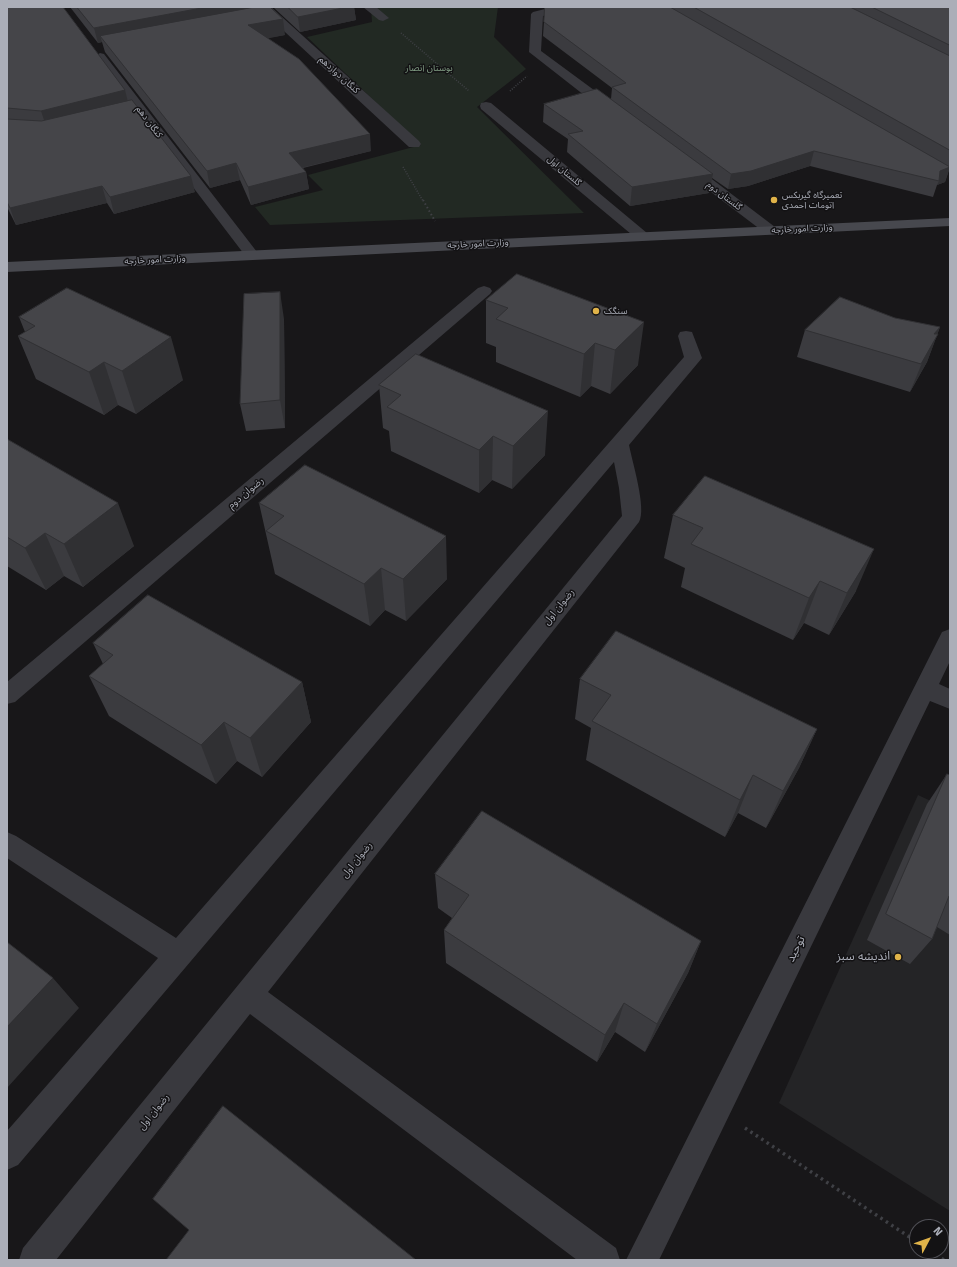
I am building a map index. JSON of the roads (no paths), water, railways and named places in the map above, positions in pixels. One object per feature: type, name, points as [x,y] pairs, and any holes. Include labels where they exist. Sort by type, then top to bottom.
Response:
[{"type":"main road","name":"وزارت امور خارجه","points":[[7,267],[950,222]]},
{"type":"street","points":[[369,7],[383,18]]},
{"type":"street","points":[[567,7],[537,14],[535,52],[620,116]]},
{"type":"street","points":[[258,18],[269,11]]},
{"type":"street","name":"کنگان دوازدهم","points":[[269,11],[414,144]]},
{"type":"street","name":"کنگان دهم","points":[[110,46],[94,50],[252,255]]},
{"type":"street","name":"گلستان اول","points":[[486,106],[642,236]]},
{"type":"street","points":[[125,112],[140,109]]},
{"type":"street","name":"گلستان دوم","points":[[676,159],[770,230]]},
{"type":"street","name":"رضوان دوم","points":[[7,695],[484,291]]},
{"type":"street","points":[[7,1154],[693,358],[686,336]]},
{"type":"street","name":"رضوان اول","points":[[35,1260],[632,517],[629,488],[619,444]]},
{"type":"street","name":"توحید","points":[[642,1260],[950,638]]},
{"type":"street","points":[[925,688],[950,700]]},
{"type":"street","points":[[7,844],[178,955]]},
{"type":"street","points":[[248,995],[604,1260]]},
{"type":"place","name":"تعمیرگاه گیربکس اتومات احمدی","points":[[774,200]]},
{"type":"place","name":"سنگک","points":[[596,311]]},
{"type":"place","name":"اندیشه سبز","points":[[898,957]]},
{"type":"park label","name":"بوستان انصار","points":[[429,68]]}]
